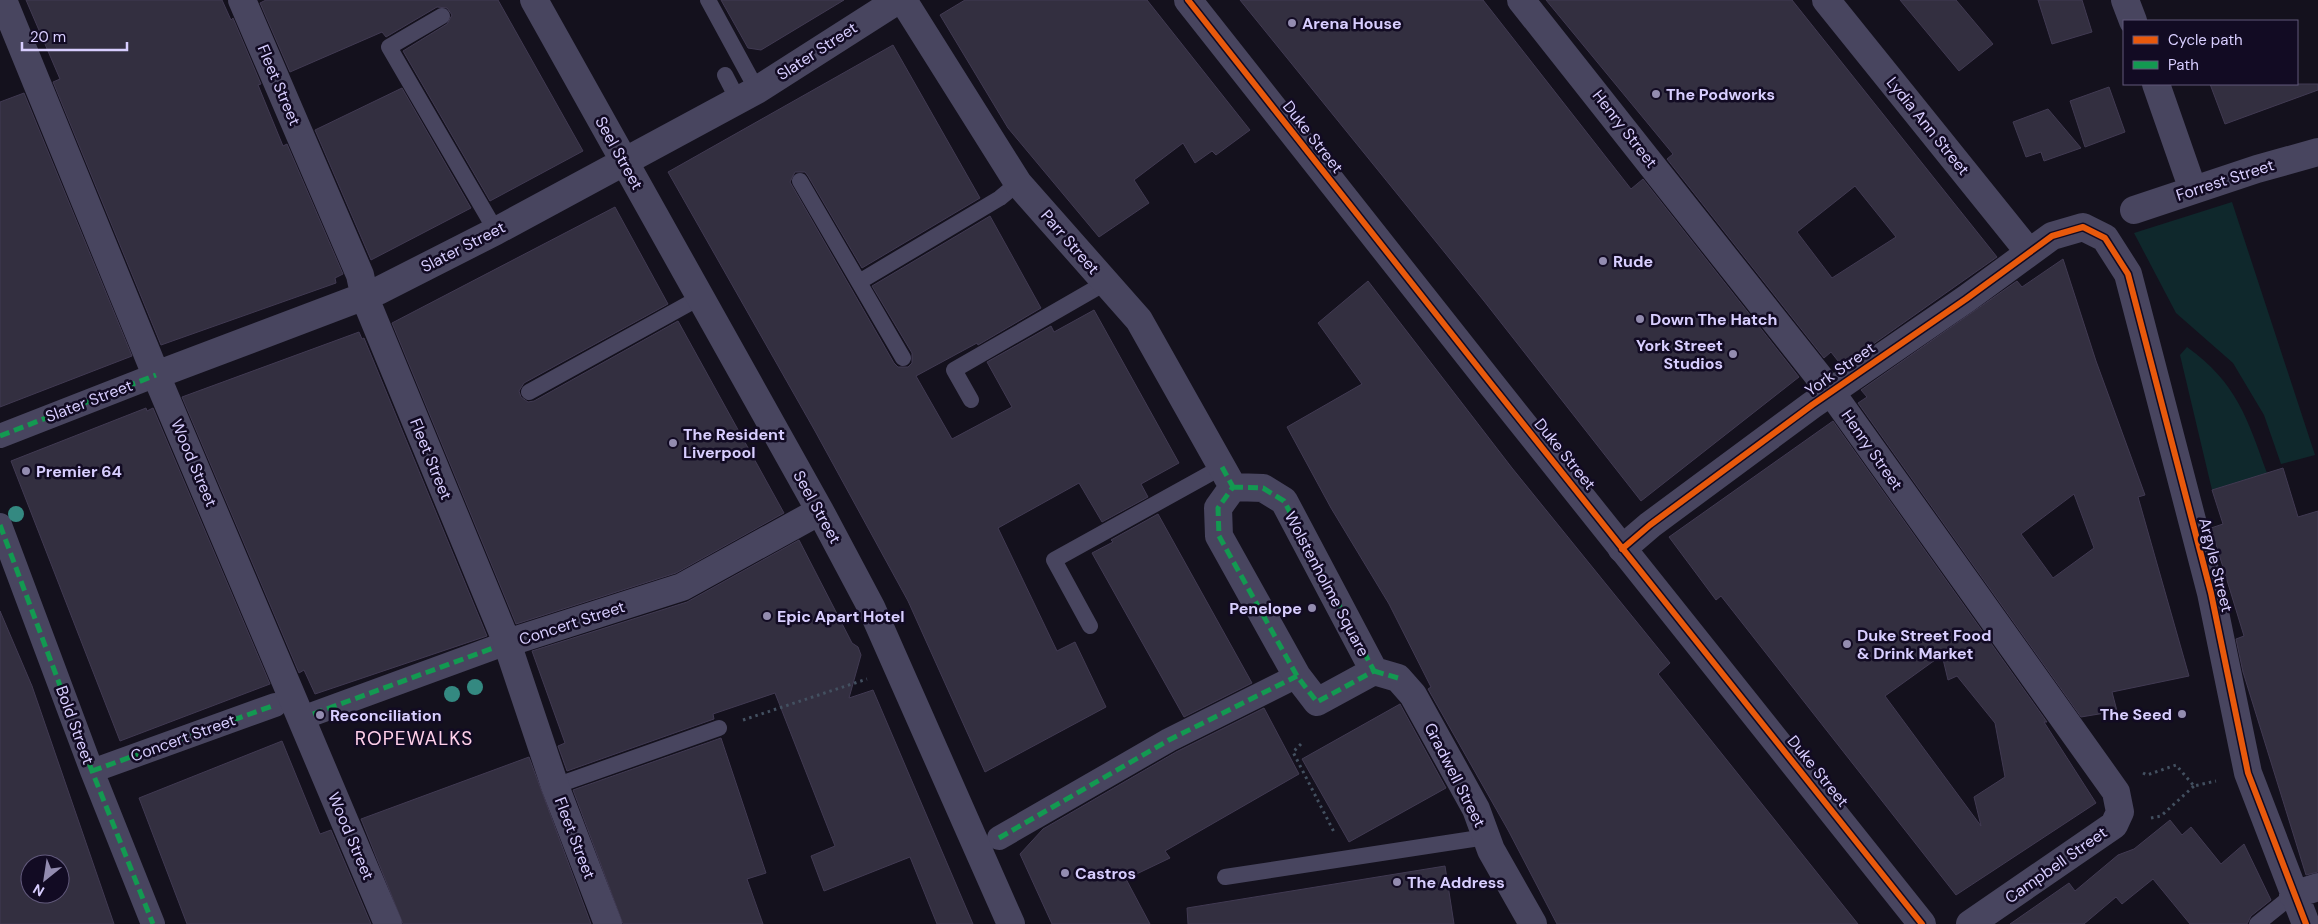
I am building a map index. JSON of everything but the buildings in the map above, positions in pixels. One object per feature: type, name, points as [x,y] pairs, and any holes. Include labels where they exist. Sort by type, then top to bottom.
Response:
[{"type":"street","name":"Wood Street","points":[[3,0],[156,375],[388,924]]},
{"type":"street","name":"Fleet Street","points":[[242,0],[360,275],[365,298],[608,924]]},
{"type":"street","name":"Seel Street","points":[[534,0],[820,511],[871,607],[1011,924]]},
{"type":"street","name":"Slater Street","points":[[0,436],[156,375],[365,298],[496,231],[624,160],[748,95],[898,0]]},
{"type":"street","name":"Parr Street","points":[[903,0],[1018,183],[1139,320],[1228,477]]},
{"type":"street","name":"Duke Street","points":[[1188,0],[1916,922]]},
{"type":"street","name":"Henry Street","points":[[1521,0],[1831,392],[2116,792]]},
{"type":"street","name":"Lydia Ann Street","points":[[1826,0],[2029,252]]},
{"type":"street","points":[[2125,0],[2133,20]]},
{"type":"street","points":[[2156,85],[2193,190]]},
{"type":"street","name":"Forrest Street","points":[[2134,210],[2318,152]]},
{"type":"street","name":"York Street","points":[[1622,549],[1650,525],[1831,392],[2029,252],[2052,236],[2083,227]]},
{"type":"street","name":"Argyle Street","points":[[2083,227],[2105,238],[2128,274],[2210,593],[2248,773],[2306,891],[2306,924]]},
{"type":"street","name":"Wolstenholme Square","points":[[1228,477],[1263,488],[1284,501],[1374,671],[1316,702],[1297,676],[1219,536],[1218,508],[1228,477]]},
{"type":"street","name":"Concert Street","points":[[313,714],[501,645],[682,587],[820,511]]},
{"type":"street","name":"Bold Street","points":[[0,524],[92,771],[153,924]]},
{"type":"street","name":"Gradwell Street","points":[[1374,671],[1398,678],[1413,696],[1476,808],[1491,850],[1533,924]]},
{"type":"street","points":[[999,838],[1169,740],[1297,676]]},
{"type":"street","name":"Concert Street","points":[[92,771],[275,706]]},
{"type":"street","name":"Campbell Street","points":[[1970,924],[2114,825],[2120,812],[2116,792]]},
{"type":"lane","points":[[708,0],[748,95]]},
{"type":"lane","points":[[442,16],[390,47],[496,231]]},
{"type":"lane","points":[[725,75],[748,95]]},
{"type":"lane","points":[[800,181],[903,358]]},
{"type":"lane","points":[[858,282],[1000,198],[1018,183]]},
{"type":"lane","points":[[971,400],[954,370],[1106,283]]},
{"type":"lane","points":[[529,392],[700,298]]},
{"type":"lane","points":[[1090,626],[1054,560],[1228,477]]},
{"type":"lane","points":[[555,786],[718,728]]},
{"type":"lane","points":[[1225,877],[1486,836]]},
{"type":"lane","points":[[2257,924],[2306,891]]},
{"type":"path","points":[[718,728],[875,677]]},
{"type":"path","points":[[1301,744],[1293,752],[1336,836]]},
{"type":"path","points":[[2138,765],[2147,775],[2176,764],[2194,786]]},
{"type":"path","points":[[2143,819],[2161,816],[2194,786],[2224,779]]},
{"type":"green space","points":[[2232,202],[2315,455],[2281,464],[2264,415],[2233,363],[2176,313],[2134,233]]},
{"type":"green space","points":[[2187,347],[2204,360],[2229,388],[2246,418],[2267,473],[2212,490],[2180,355]]},
{"type":"marked path","points":[[0,436],[156,375]]},
{"type":"marked path","points":[[1222,467],[1233,487]]},
{"type":"marked path","points":[[1233,487],[1263,488],[1284,501],[1374,671],[1317,702],[1297,676],[1219,536],[1218,508],[1233,487]]},
{"type":"marked path","points":[[0,525],[92,771],[153,924]]},
{"type":"marked path","points":[[313,714],[496,647]]},
{"type":"marked path","points":[[1374,671],[1398,678]]},
{"type":"marked path","points":[[999,838],[1169,740],[1297,676]]},
{"type":"marked path","points":[[92,771],[275,705]]},
{"type":"cycle path","points":[[1188,0],[1922,924]]},
{"type":"cycle path","points":[[1622,549],[1650,525],[1812,405],[1966,299],[2052,236],[2083,227],[2105,238],[2128,274],[2211,593],[2248,773],[2306,924]]},
{"type":"place","name":"Arena House","points":[[1292,23]]},
{"type":"place","name":"The Podworks","points":[[1656,94]]},
{"type":"place","name":"Rude","points":[[1603,261]]},
{"type":"place","name":"Down The Hatch","points":[[1640,319]]},
{"type":"place","name":"York Street Studios","points":[[1733,354]]},
{"type":"place","name":"The Resident Liverpool","points":[[673,443]]},
{"type":"place","name":"Premier 64","points":[[26,471]]},
{"type":"place","name":"Penelope","points":[[1312,608]]},
{"type":"place","name":"Epic Apart Hotel","points":[[767,616]]},
{"type":"place","name":"Duke Street Food & Drink Market","points":[[1847,644]]},
{"type":"place","name":"The Seed","points":[[2182,714]]},
{"type":"place","name":"Reconciliation","points":[[320,715]]},
{"type":"place","name":"Castros","points":[[1065,873]]},
{"type":"place","name":"The Address","points":[[1397,882]]},
{"type":"district","name":"ROPEWALKS","points":[[414,738]]}]
